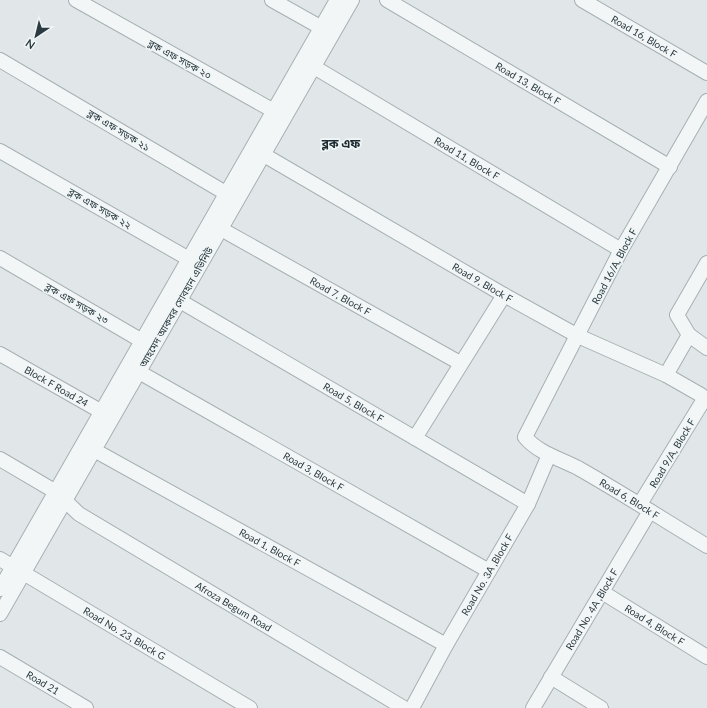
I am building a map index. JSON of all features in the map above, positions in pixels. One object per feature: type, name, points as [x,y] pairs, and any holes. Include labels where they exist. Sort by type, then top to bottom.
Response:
[{"type":"street","name":"ব্লক এফ সড়ক ২০","points":[[76,0],[279,114]]},
{"type":"street","points":[[272,0],[327,31]]},
{"type":"street","name":"আহমেদ আকবর সোবহান এভিনিউ","points":[[59,499],[94,450],[107,415],[139,372],[147,344],[180,301],[194,262],[221,228],[232,197],[264,155],[279,114],[314,67],[337,0]]},
{"type":"street","name":"আহমেদ আকবর সোবহান এভিনিউ","points":[[0,614],[19,569],[194,262],[327,31],[352,0]]},
{"type":"street","name":"Road 13, Block F","points":[[387,0],[670,167]]},
{"type":"street","name":"Road 16, Block F","points":[[582,0],[707,73]]},
{"type":"street","name":"ব্লক এফ সড়ক ২১","points":[[0,60],[232,197]]},
{"type":"street","name":"Road 11, Block F","points":[[314,67],[621,250]]},
{"type":"street","name":"Road 16/A, Block F","points":[[526,433],[578,336],[621,250],[707,101]]},
{"type":"street","name":"ব্লক এফ সড়ক ২২","points":[[0,151],[194,262]]},
{"type":"street","name":"Road 9, Block F","points":[[264,155],[504,295],[578,336],[666,375],[701,395],[703,401]]},
{"type":"street","name":"Road 7, Block F","points":[[221,228],[460,363]]},
{"type":"street","name":"ব্লক এফ সড়ক ২৩","points":[[0,258],[147,344]]},
{"type":"street","points":[[707,264],[677,315],[689,335],[707,348]]},
{"type":"street","points":[[415,438],[460,363],[504,295]]},
{"type":"street","name":"Road 5, Block F","points":[[180,301],[528,504]]},
{"type":"street","points":[[666,375],[689,335]]},
{"type":"street","name":"Block F Road 24","points":[[0,354],[107,415]]},
{"type":"street","name":"Road 3, Block F","points":[[139,372],[489,570]]},
{"type":"street","name":"Road 9/A, Block F","points":[[645,508],[703,401]]},
{"type":"street","name":"Road 6, Block F","points":[[526,433],[525,437],[528,440],[549,455],[565,461],[707,546]]},
{"type":"street","name":"Road 1, Block F","points":[[94,450],[446,645]]},
{"type":"street","name":"Road No. 3A ,Block F","points":[[412,708],[446,645],[528,504],[549,455]]},
{"type":"street","points":[[0,459],[59,499]]},
{"type":"street","points":[[0,466],[59,499]]},
{"type":"street","name":"Afroza Begum Road","points":[[59,499],[74,521],[385,708]]},
{"type":"street","name":"Afroza Begum Road","points":[[59,499],[79,514],[404,708]]},
{"type":"street","name":"Road No. 4A ,Block F","points":[[533,708],[602,592],[645,508]]},
{"type":"street","name":"Road No. 23, Block G","points":[[0,559],[250,708]]},
{"type":"street","name":"আহমেদ আকবর সোবহান এভিনিউ","points":[[0,589],[19,569]]},
{"type":"street","name":"Road 4, Block F","points":[[602,592],[707,657]]},
{"type":"street","name":"Road 21","points":[[0,656],[86,708]]},
{"type":"street","points":[[551,677],[601,708]]},
{"type":"district","name":"ব্লক এফ","points":[[341,144]]}]
